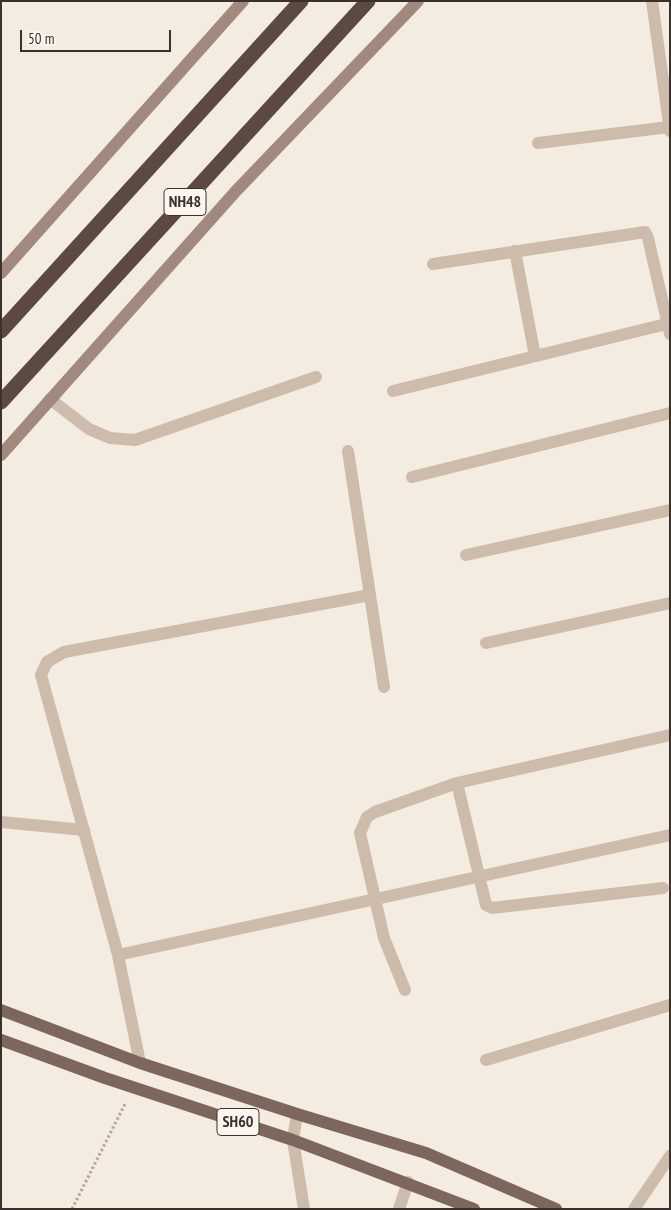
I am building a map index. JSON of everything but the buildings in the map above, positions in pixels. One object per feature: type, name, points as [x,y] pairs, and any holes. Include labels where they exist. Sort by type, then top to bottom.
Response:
[{"type":"highway","name":"NH48","points":[[1,332],[301,1]]},
{"type":"highway","name":"NH48","points":[[1,402],[368,1]]},
{"type":"main road","name":"SH60","points":[[1,1010],[140,1063],[297,1114],[426,1153],[556,1209]]},
{"type":"main road","name":"SH60","points":[[1,1040],[105,1078],[293,1140],[408,1182],[474,1209]]},
{"type":"street","points":[[1,273],[243,1]]},
{"type":"street","points":[[1,455],[236,191],[418,1]]},
{"type":"street","points":[[652,1],[670,131]]},
{"type":"street","points":[[538,143],[669,127]]},
{"type":"street","points":[[392,391],[535,356],[669,327],[645,232],[433,264]]},
{"type":"street","points":[[514,251],[535,356]]},
{"type":"street","points":[[50,400],[88,429],[110,438],[135,440],[316,377]]},
{"type":"street","points":[[412,477],[670,413]]},
{"type":"street","points":[[348,451],[384,687]]},
{"type":"street","points":[[466,555],[670,510]]},
{"type":"street","points":[[140,1063],[118,955],[40,675],[47,662],[64,652],[370,595]]},
{"type":"street","points":[[486,643],[670,603]]},
{"type":"street","points":[[405,990],[384,938],[360,833],[362,825],[375,812],[457,783],[670,735]]},
{"type":"street","points":[[457,783],[486,905],[492,908],[663,888]]},
{"type":"street","points":[[1,822],[84,830]]},
{"type":"street","points":[[118,955],[670,835]]},
{"type":"street","points":[[486,1060],[670,1005]]},
{"type":"street","points":[[297,1114],[293,1140],[304,1209]]},
{"type":"street","points":[[634,1209],[670,1156]]},
{"type":"street","points":[[399,1209],[408,1182]]},
{"type":"path","points":[[72,1209],[126,1100],[105,1078]]}]
